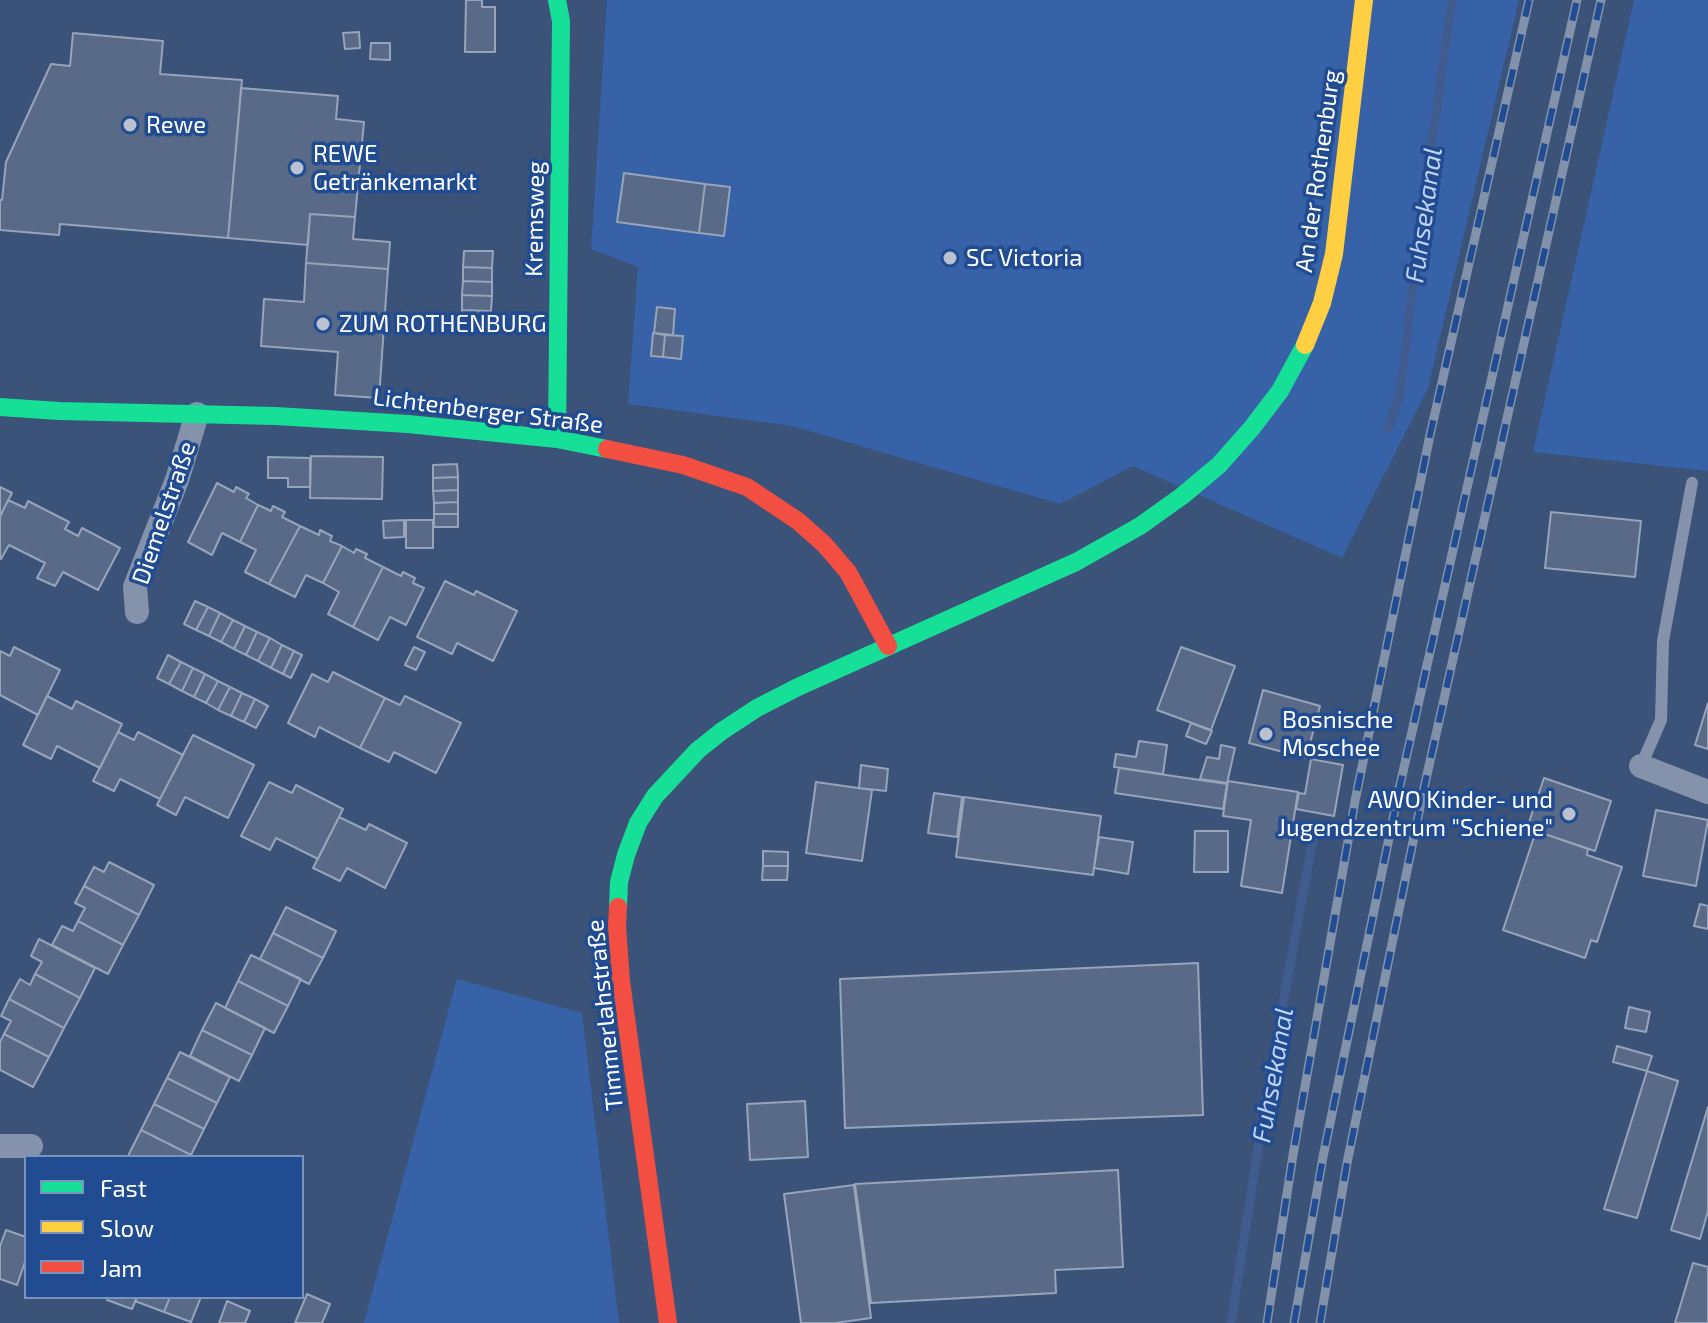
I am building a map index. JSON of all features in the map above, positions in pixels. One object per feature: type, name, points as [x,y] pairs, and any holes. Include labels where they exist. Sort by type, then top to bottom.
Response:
[{"type":"main road","name":"Kremsweg","points":[[557,0],[561,21],[557,439]]},
{"type":"main road","name":"An der Rothenburg","points":[[888,646],[1076,562],[1140,526],[1219,465],[1280,391],[1306,343],[1322,303],[1334,254],[1364,0]]},
{"type":"main road","name":"Lichtenberger Straße","points":[[0,407],[375,421],[482,430],[557,439],[683,465],[747,487],[778,506],[824,544],[848,572],[888,646]]},
{"type":"main road","name":"Timmerlahstraße","points":[[668,1323],[621,981],[617,926],[619,882],[626,855],[638,823],[655,796],[698,750],[757,708],[888,646]]},
{"type":"street","name":"Diemelstraße","points":[[137,612],[135,587],[177,480],[197,414]]},
{"type":"street","points":[[1641,766],[1708,792]]},
{"type":"street","points":[[0,1146],[31,1146]]},
{"type":"lane","points":[[1641,766],[1661,720],[1663,641],[1692,483]]},
{"type":"shaded area","name":"SC Victoria","points":[[607,0],[1519,0],[1428,388],[1342,558],[1133,466],[1060,504],[792,426],[628,404],[638,267],[591,249]]},
{"type":"shaded area","points":[[1634,0],[1708,0],[1708,471],[1533,452]]},
{"type":"shaded area","points":[[457,979],[582,1013],[619,1323],[364,1323]]},
{"type":"building","points":[[466,0],[482,0],[482,7],[495,7],[495,52],[465,52]]},
{"type":"building","points":[[359,32],[360,48],[345,49],[343,33]]},
{"type":"building","name":"Rewe","points":[[73,33],[163,41],[160,74],[242,80],[228,238],[60,224],[59,235],[0,230],[0,200],[6,162],[51,64],[70,66]]},
{"type":"building","points":[[371,43],[390,43],[390,60],[370,59]]},
{"type":"building","name":"REWE Getränkemarkt","points":[[241,88],[338,96],[336,119],[364,122],[355,217],[310,214],[308,245],[228,238]]},
{"type":"building","points":[[624,173],[705,184],[699,233],[617,222]]},
{"type":"building","points":[[705,184],[730,187],[724,236],[699,233]]},
{"type":"building","points":[[310,214],[355,217],[353,239],[390,242],[388,269],[306,263]]},
{"type":"building","points":[[464,251],[493,251],[492,268],[463,267]]},
{"type":"building","name":"ZUM ROTHENBURG","points":[[306,263],[388,269],[379,398],[335,395],[338,352],[261,346],[264,299],[304,302]]},
{"type":"building","points":[[463,267],[492,268],[492,282],[463,281]]},
{"type":"building","points":[[463,281],[492,282],[492,296],[462,295]]},
{"type":"building","points":[[462,295],[492,296],[491,311],[462,310]]},
{"type":"building","points":[[657,307],[675,309],[673,335],[654,333]]},
{"type":"building","points":[[462,310],[491,311],[490,329],[461,328]]},
{"type":"building","points":[[653,333],[665,335],[663,357],[651,356]]},
{"type":"building","points":[[665,335],[683,336],[681,359],[663,357]]},
{"type":"building","points":[[311,456],[383,457],[382,499],[310,498]]},
{"type":"building","points":[[268,457],[310,458],[310,487],[288,487],[288,478],[268,478]]},
{"type":"building","points":[[457,464],[458,477],[433,478],[433,465]]},
{"type":"building","points":[[458,477],[458,490],[433,491],[433,478]]},
{"type":"building","points":[[217,483],[234,492],[236,487],[249,494],[246,498],[258,505],[240,542],[222,533],[212,555],[188,542]]},
{"type":"building","points":[[0,487],[12,493],[0,516]]},
{"type":"building","points":[[458,490],[458,502],[434,503],[433,491]]},
{"type":"building","points":[[8,500],[25,508],[28,501],[69,522],[65,529],[78,536],[82,528],[120,548],[98,590],[63,572],[55,586],[37,578],[45,563],[9,545],[0,558],[0,517]]},
{"type":"building","points":[[458,502],[458,514],[434,514],[434,503]]},
{"type":"building","points":[[258,505],[271,511],[273,506],[285,512],[282,517],[300,526],[269,584],[245,572],[256,550],[240,542]]},
{"type":"building","points":[[1551,512],[1641,521],[1635,577],[1545,568]]},
{"type":"building","points":[[434,514],[458,514],[458,527],[434,527]]},
{"type":"building","points":[[404,520],[404,537],[384,538],[383,521]]},
{"type":"building","points":[[406,520],[433,520],[433,548],[406,548]]},
{"type":"building","points":[[300,526],[319,535],[320,530],[332,536],[330,541],[342,546],[323,583],[306,575],[295,597],[269,584]]},
{"type":"building","points":[[342,546],[354,553],[356,549],[367,554],[365,558],[383,567],[353,627],[328,614],[339,592],[323,583]]},
{"type":"building","points":[[383,567],[401,576],[403,572],[415,578],[413,583],[424,588],[406,625],[390,617],[378,640],[353,627]]},
{"type":"building","points":[[445,581],[474,595],[476,591],[517,611],[493,661],[457,643],[452,654],[417,637]]},
{"type":"building","points":[[195,601],[208,607],[196,630],[184,624]]},
{"type":"building","points":[[208,607],[220,613],[209,636],[196,630]]},
{"type":"building","points":[[220,613],[233,620],[221,642],[209,636]]},
{"type":"building","points":[[233,620],[245,626],[234,649],[221,642]]},
{"type":"building","points":[[245,626],[257,632],[246,655],[234,649]]},
{"type":"building","points":[[257,632],[270,638],[258,661],[246,655]]},
{"type":"building","points":[[270,638],[282,645],[271,668],[258,661]]},
{"type":"building","points":[[282,645],[294,651],[283,674],[271,668]]},
{"type":"building","points":[[14,647],[60,670],[38,715],[0,695],[0,651],[10,656]]},
{"type":"building","points":[[414,647],[425,652],[416,670],[405,665]]},
{"type":"building","points":[[1181,647],[1235,666],[1211,730],[1157,710]]},
{"type":"building","points":[[294,651],[302,655],[291,678],[283,674]]},
{"type":"building","points":[[168,655],[181,662],[169,684],[157,678]]},
{"type":"building","points":[[181,662],[193,668],[182,691],[169,684]]},
{"type":"building","points":[[193,668],[205,674],[194,697],[182,691]]},
{"type":"building","points":[[333,672],[385,698],[360,748],[319,727],[315,737],[288,723],[312,674],[328,682]]},
{"type":"building","points":[[205,674],[218,681],[206,703],[194,697]]},
{"type":"building","points":[[218,681],[230,687],[218,710],[206,703]]},
{"type":"building","points":[[230,687],[242,693],[231,716],[218,710]]},
{"type":"building","points":[[1263,690],[1320,706],[1306,758],[1249,743]]},
{"type":"building","points":[[242,693],[255,699],[244,722],[231,716]]},
{"type":"building","points":[[47,696],[72,709],[76,701],[122,724],[100,768],[57,746],[51,759],[23,745]]},
{"type":"building","points":[[405,696],[461,723],[436,773],[394,752],[389,762],[360,748],[385,698],[400,705]]},
{"type":"building","points":[[255,699],[268,706],[256,728],[244,722]]},
{"type":"building","points":[[1708,703],[1708,749],[1695,745]]},
{"type":"building","points":[[1191,723],[1212,731],[1206,744],[1186,736]]},
{"type":"building","points":[[118,732],[134,740],[138,732],[183,755],[160,799],[120,779],[114,791],[93,781]]},
{"type":"building","points":[[193,735],[254,765],[228,818],[185,797],[176,815],[157,805]]},
{"type":"building","points":[[1139,741],[1167,745],[1163,774],[1114,767],[1116,754],[1136,757]]},
{"type":"building","points":[[1221,745],[1235,748],[1227,783],[1200,779],[1207,757],[1219,759]]},
{"type":"building","points":[[1311,759],[1343,765],[1334,816],[1296,809],[1299,793],[1305,794]]},
{"type":"building","points":[[861,765],[888,769],[886,791],[859,788]]},
{"type":"building","points":[[1119,768],[1227,784],[1223,809],[1115,793]]},
{"type":"building","name":"AWO Kinder- und Jugendzentrum \"Schiene\"","points":[[1544,778],[1611,801],[1595,851],[1527,828]]},
{"type":"building","points":[[1228,781],[1298,792],[1282,893],[1241,886],[1251,820],[1223,816]]},
{"type":"building","points":[[269,782],[292,793],[296,785],[343,809],[318,859],[276,838],[270,850],[241,836]]},
{"type":"building","points":[[816,782],[872,790],[862,861],[806,853]]},
{"type":"building","points":[[934,793],[962,797],[957,837],[928,833]]},
{"type":"building","points":[[964,797],[1101,816],[1093,875],[956,857]]},
{"type":"building","points":[[1656,810],[1708,820],[1696,886],[1643,876]]},
{"type":"building","points":[[339,817],[366,830],[369,824],[407,843],[385,888],[347,868],[340,881],[313,868]]},
{"type":"building","points":[[1195,831],[1228,831],[1228,872],[1194,872]]},
{"type":"building","points":[[1536,831],[1588,849],[1587,855],[1622,867],[1597,942],[1591,940],[1585,958],[1503,930]]},
{"type":"building","points":[[1099,837],[1133,842],[1128,874],[1094,868]]},
{"type":"building","points":[[763,851],[788,852],[788,866],[763,866]]},
{"type":"building","points":[[109,862],[154,885],[139,915],[84,886],[94,867],[104,872]]},
{"type":"building","points":[[763,866],[788,866],[787,880],[762,880]]},
{"type":"building","points":[[84,886],[139,915],[123,945],[78,921],[85,908],[75,903]]},
{"type":"building","points":[[1700,904],[1708,906],[1708,929],[1694,926]]},
{"type":"building","points":[[286,907],[336,931],[323,958],[273,933]]},
{"type":"building","points":[[78,921],[123,945],[108,974],[52,945],[62,926],[73,931]]},
{"type":"building","points":[[273,933],[323,958],[309,984],[260,959]]},
{"type":"building","points":[[39,939],[95,968],[80,998],[35,974],[42,962],[31,956]]},
{"type":"building","points":[[251,955],[301,979],[288,1006],[238,981]]},
{"type":"building","points":[[1198,963],[1203,1115],[845,1128],[840,979]]},
{"type":"building","points":[[35,974],[80,998],[64,1028],[9,999],[20,979],[30,985]]},
{"type":"building","points":[[238,981],[288,1006],[274,1033],[225,1008]]},
{"type":"building","points":[[9,999],[64,1028],[49,1057],[4,1034],[11,1021],[1,1016]]},
{"type":"building","points":[[216,1003],[265,1028],[252,1055],[202,1030]]},
{"type":"building","points":[[1629,1007],[1650,1012],[1646,1032],[1625,1028]]},
{"type":"building","points":[[202,1030],[252,1055],[239,1081],[190,1056]]},
{"type":"building","points":[[4,1034],[49,1057],[33,1087],[0,1070],[0,1042]]},
{"type":"building","points":[[1617,1046],[1652,1056],[1647,1071],[1613,1062]]},
{"type":"building","points":[[180,1052],[230,1077],[217,1103],[167,1078]]},
{"type":"building","points":[[1647,1071],[1678,1081],[1637,1218],[1604,1209]]},
{"type":"building","points":[[167,1078],[217,1103],[204,1129],[154,1104]]},
{"type":"building","points":[[805,1101],[808,1157],[750,1160],[747,1104]]},
{"type":"building","points":[[154,1104],[204,1129],[191,1155],[141,1130]]},
{"type":"building","points":[[1708,1107],[1708,1211],[1700,1239],[1671,1230]]},
{"type":"building","points":[[141,1130],[191,1155],[128,1155]]},
{"type":"building","points":[[1118,1170],[1123,1267],[1055,1270],[1056,1293],[871,1303],[855,1184]]},
{"type":"building","points":[[854,1185],[871,1318],[835,1323],[801,1323],[784,1194]]},
{"type":"building","points":[[6,1230],[24,1236],[24,1265],[17,1285],[0,1279],[0,1246]]},
{"type":"building","points":[[1693,1263],[1708,1267],[1708,1323],[1675,1323]]},
{"type":"building","points":[[307,1294],[330,1304],[322,1323],[295,1323]]},
{"type":"building","points":[[107,1299],[136,1299],[132,1309]]},
{"type":"building","points":[[136,1299],[169,1299],[164,1312]]},
{"type":"building","points":[[169,1299],[200,1299],[191,1322],[164,1312]]},
{"type":"building","points":[[227,1301],[250,1311],[245,1323],[219,1323]]},
{"type":"waterway","name":"Fuhsekanal","points":[[1388,429],[1400,393],[1452,0]]},
{"type":"waterway","name":"Fuhsekanal","points":[[1231,1323],[1267,1091],[1315,828]]},
{"type":"railway","points":[[1267,1323],[1355,801],[1430,435],[1529,0]]},
{"type":"railway","points":[[1294,1323],[1323,1157],[1400,785],[1577,0]]},
{"type":"railway","points":[[1320,1323],[1347,1163],[1424,788],[1601,0]]},
{"type":"traffic: fast","points":[[557,0],[561,21],[557,439]]},
{"type":"traffic: fast","points":[[618,907],[619,882],[638,823],[655,796],[698,750],[757,708],[798,687],[1076,562],[1140,526],[1219,465],[1280,391],[1305,345]]},
{"type":"traffic: fast","points":[[0,407],[276,416],[408,424],[557,439],[607,449]]},
{"type":"traffic: slow","points":[[1305,345],[1322,303],[1334,254],[1364,0]]},
{"type":"traffic: jam","points":[[607,449],[683,465],[747,487],[798,521],[824,544],[848,572],[888,646]]},
{"type":"traffic: jam","points":[[618,907],[621,981],[668,1323]]},
{"type":"place","name":"Rewe","points":[[130,125]]},
{"type":"place","name":"REWE Getränkemarkt","points":[[297,168]]},
{"type":"place","name":"SC Victoria","points":[[950,258]]},
{"type":"place","name":"ZUM ROTHENBURG","points":[[323,324]]},
{"type":"place","name":"Bosnische Moschee","points":[[1266,734]]},
{"type":"place","name":"AWO Kinder- und Jugendzentrum \"Schiene\"","points":[[1569,814]]}]
